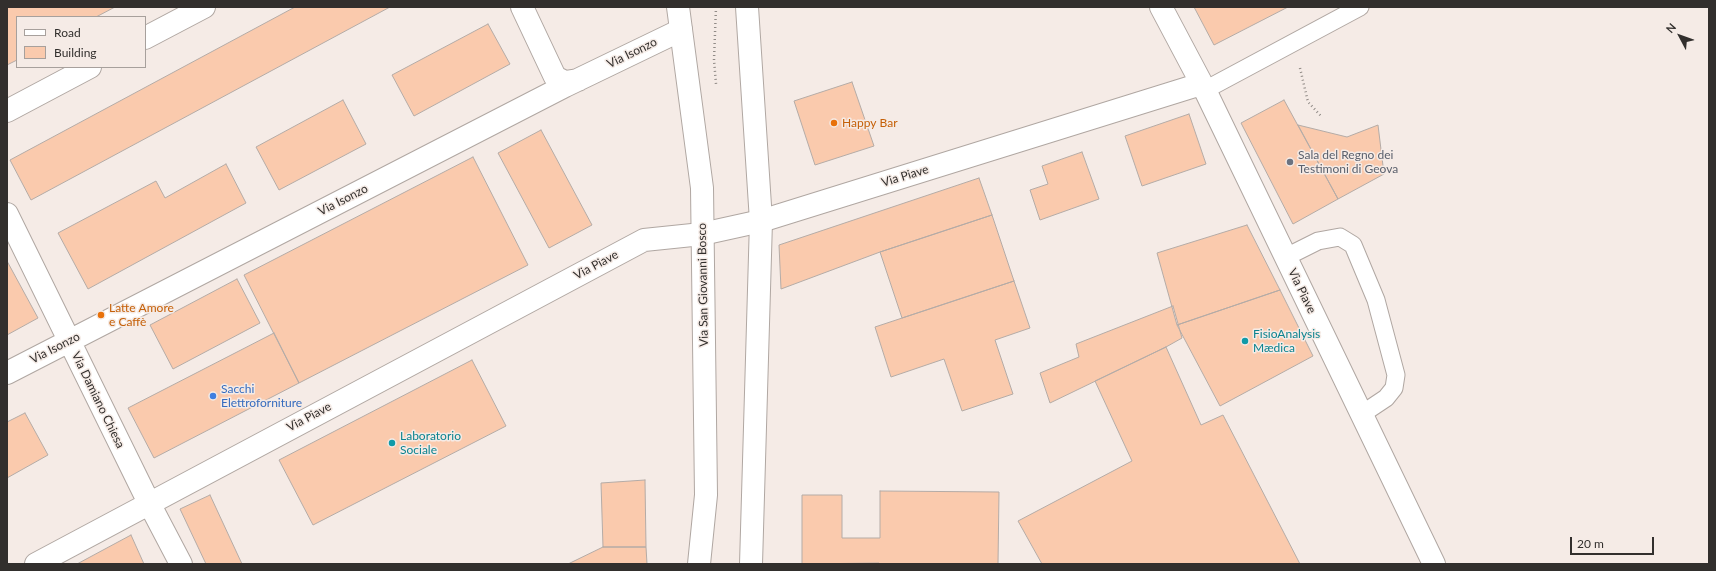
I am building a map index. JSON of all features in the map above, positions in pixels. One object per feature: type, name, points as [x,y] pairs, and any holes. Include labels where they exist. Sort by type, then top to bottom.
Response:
[{"type":"street","points":[[146,37],[204,7]]},
{"type":"street","points":[[522,7],[555,77],[565,82],[578,80]]},
{"type":"street","name":"Via San Giovanni Bosco","points":[[678,7],[702,188],[706,495],[699,564]]},
{"type":"street","points":[[747,7],[761,221],[751,564]]},
{"type":"street","name":"Via Piave","points":[[1161,7],[1202,85],[1434,564]]},
{"type":"street","name":"Via Isonzo","points":[[7,373],[578,80],[681,30]]},
{"type":"street","points":[[7,111],[88,68]]},
{"type":"street","name":"Via Piave","points":[[36,564],[644,240],[702,234],[761,221],[1202,85]]},
{"type":"street","name":"Via Damiano Chiesa","points":[[7,214],[149,503],[181,564]]},
{"type":"lane","points":[[1202,85],[1337,7]]},
{"type":"lane","points":[[1202,85],[1360,7]]},
{"type":"lane","points":[[1286,257],[1318,241],[1340,237],[1353,245],[1376,300],[1396,375],[1394,388],[1386,398],[1362,414]]},
{"type":"path","points":[[714,60],[716,7]]},
{"type":"path","points":[[1300,68],[1308,102],[1321,116]]},
{"type":"building","points":[[7,7],[115,7],[98,16],[16,16],[16,60],[7,65]]},
{"type":"building","points":[[295,7],[390,7],[31,200],[10,160]]},
{"type":"building","points":[[1194,7],[1288,7],[1214,45]]},
{"type":"building","points":[[488,24],[510,64],[414,116],[392,75]]},
{"type":"building","name":"Happy Bar","points":[[852,82],[874,146],[815,165],[794,101]]},
{"type":"building","points":[[343,100],[366,144],[279,190],[256,147]]},
{"type":"building","name":"Sala del Regno dei Testimoni di Geova","points":[[1284,100],[1338,199],[1293,224],[1241,123]]},
{"type":"building","points":[[1189,114],[1206,164],[1142,186],[1125,136]]},
{"type":"building","points":[[1298,125],[1347,137],[1378,125],[1384,174],[1338,199]]},
{"type":"building","points":[[541,130],[592,225],[549,248],[498,153]]},
{"type":"building","points":[[1082,152],[1099,199],[1040,220],[1030,190],[1048,184],[1042,166]]},
{"type":"building","points":[[473,157],[528,265],[299,383],[244,275]]},
{"type":"building","points":[[226,164],[246,203],[88,289],[58,233],[156,181],[165,198]]},
{"type":"building","points":[[979,178],[992,215],[880,252],[781,289],[779,245]]},
{"type":"building","points":[[992,215],[1014,281],[902,318],[880,252]]},
{"type":"building","points":[[1247,225],[1280,290],[1177,325],[1157,253]]},
{"type":"building","points":[[7,261],[38,318],[7,335]]},
{"type":"building","points":[[237,279],[260,323],[173,369],[150,325]]},
{"type":"building","points":[[1014,281],[1030,328],[995,340],[1013,394],[962,411],[944,359],[891,377],[875,327]]},
{"type":"building","name":"FisioAnalysis Mædica","points":[[1280,290],[1313,356],[1220,406],[1177,325]]},
{"type":"building","points":[[1173,306],[1182,338],[1050,403],[1040,373],[1079,357],[1076,344]]},
{"type":"building","name":"Sacchi Elettroforniture","points":[[274,333],[299,383],[154,458],[128,408]]},
{"type":"building","points":[[1166,347],[1201,425],[1223,415],[1300,564],[1042,564],[1018,521],[1132,461],[1095,381]]},
{"type":"building","name":"Laboratorio Sociale","points":[[472,360],[506,426],[313,525],[279,460]]},
{"type":"building","points":[[25,413],[48,455],[7,478],[7,422]]},
{"type":"building","points":[[645,480],[646,547],[603,547],[601,483]]},
{"type":"building","points":[[880,491],[999,492],[998,564],[802,564],[802,495],[842,495],[842,538],[880,538]]},
{"type":"building","points":[[210,495],[242,564],[206,564],[180,509]]},
{"type":"building","points":[[131,535],[144,564],[77,564]]},
{"type":"building","points":[[603,547],[646,547],[647,564],[568,564]]},
{"type":"place","name":"Happy Bar","points":[[834,123]]},
{"type":"place","name":"Sala del Regno dei Testimoni di Geova","points":[[1290,162]]},
{"type":"place","name":"Latte Amore e Caffè","points":[[101,315]]},
{"type":"place","name":"FisioAnalysis Mædica","points":[[1245,341]]},
{"type":"place","name":"Sacchi Elettroforniture","points":[[213,396]]},
{"type":"place","name":"Laboratorio Sociale","points":[[392,443]]}]
